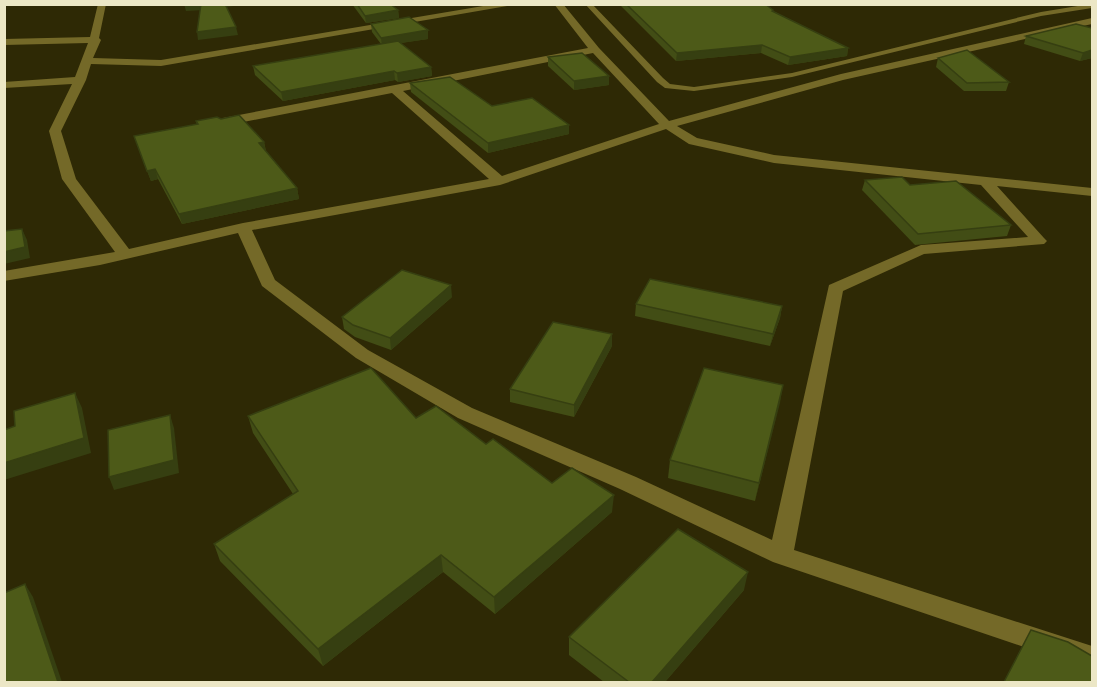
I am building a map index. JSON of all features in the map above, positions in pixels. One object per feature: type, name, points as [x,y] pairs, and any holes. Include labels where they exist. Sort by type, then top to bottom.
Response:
[{"type":"street","points":[[102,4],[96,40],[81,80],[55,131],[69,179],[125,254]]},
{"type":"street","points":[[87,61],[161,63],[514,4]]},
{"type":"street","points":[[558,4],[595,50],[667,125],[693,141],[774,159],[885,169],[986,183],[1092,192]]},
{"type":"street","points":[[4,276],[125,254],[243,226],[500,181],[667,125],[841,77],[1092,21]]},
{"type":"street","points":[[1073,25],[1092,30]]},
{"type":"street","points":[[4,42],[96,40]]},
{"type":"street","points":[[223,122],[595,50]]},
{"type":"street","points":[[4,85],[81,80]]},
{"type":"street","points":[[393,88],[500,181]]},
{"type":"street","points":[[782,555],[835,288],[921,250],[1039,241],[986,183]]},
{"type":"street","points":[[243,226],[268,283],[362,354],[465,413],[628,483],[782,555],[1092,658]]},
{"type":"lane","points":[[588,4],[660,80],[668,86],[694,89],[792,75],[1041,14],[1092,6]]},
{"type":"building","points":[[201,4],[225,4],[236,27],[197,32]]},
{"type":"building","points":[[357,4],[390,4],[398,10],[365,16]]},
{"type":"building","points":[[626,4],[765,4],[772,11],[848,48],[790,57],[762,45],[677,53]]},
{"type":"building","points":[[409,17],[428,30],[381,38],[371,24]]},
{"type":"building","points":[[1076,24],[1092,28],[1092,50],[1083,53],[1026,36]]},
{"type":"building","points":[[398,41],[431,67],[397,73],[394,71],[281,92],[253,66]]},
{"type":"building","points":[[967,50],[1009,82],[967,83],[938,58]]},
{"type":"building","points":[[582,53],[609,76],[574,81],[548,57]]},
{"type":"building","points":[[450,77],[492,106],[532,98],[569,125],[488,143],[410,83]]},
{"type":"building","points":[[239,115],[264,142],[259,143],[297,188],[179,214],[155,169],[147,171],[134,136],[198,124],[196,121]]},
{"type":"building","points":[[902,177],[910,185],[956,181],[1011,225],[918,234],[865,180]]},
{"type":"building","points":[[22,229],[25,247],[4,252],[4,231]]},
{"type":"building","points":[[402,270],[451,285],[390,338],[353,325],[342,317]]},
{"type":"building","points":[[650,279],[782,306],[773,334],[636,304]]},
{"type":"building","points":[[553,322],[612,334],[574,405],[510,389]]},
{"type":"building","points":[[371,368],[416,418],[436,406],[486,444],[493,439],[552,483],[572,468],[614,495],[494,597],[441,555],[318,649],[214,544],[298,491],[248,416]]},
{"type":"building","points":[[704,368],[783,385],[759,483],[670,460]]},
{"type":"building","points":[[75,393],[84,438],[4,463],[4,430],[15,426],[14,411]]},
{"type":"building","points":[[170,415],[174,460],[109,477],[108,430]]},
{"type":"building","points":[[678,529],[748,572],[652,682],[629,682],[569,637]]},
{"type":"building","points":[[25,584],[58,682],[4,682],[4,593]]},
{"type":"building","points":[[1031,630],[1068,642],[1092,656],[1092,682],[1004,682]]}]
